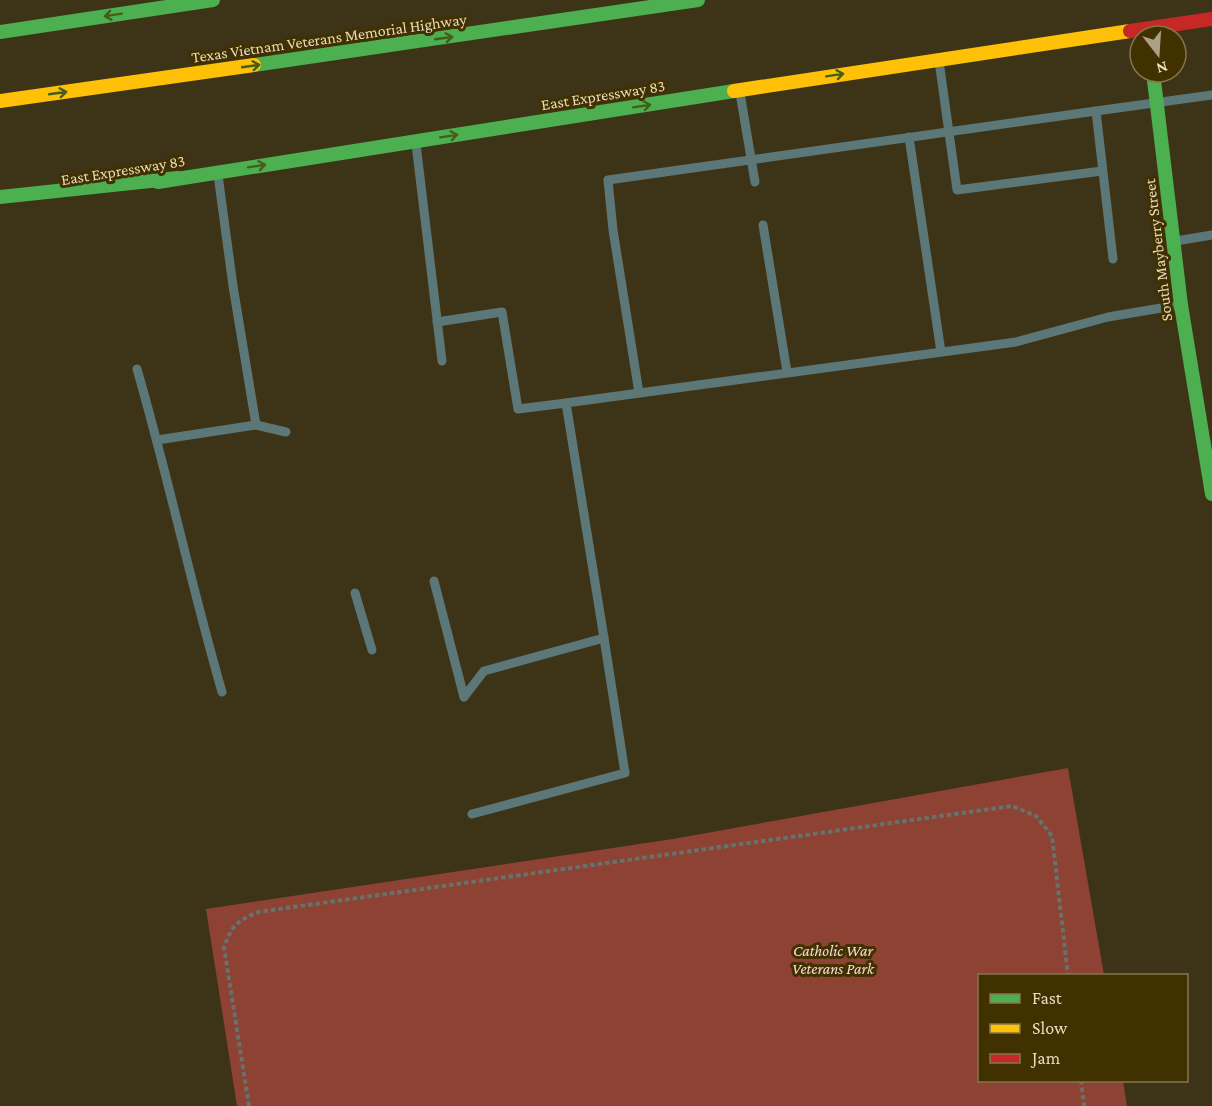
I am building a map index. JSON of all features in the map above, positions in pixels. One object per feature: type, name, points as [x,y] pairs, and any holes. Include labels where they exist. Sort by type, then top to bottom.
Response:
[{"type":"main road","points":[[0,32],[213,0]]},
{"type":"main road","name":"Texas Vietnam Veterans Memorial Highway","points":[[0,101],[698,0]]},
{"type":"main road","name":"East Expressway 83","points":[[1187,24],[1212,19]]},
{"type":"main road","name":"East Expressway 83","points":[[0,206],[939,59],[1128,34]]},
{"type":"main road","name":"South Mayberry Street","points":[[1155,84],[1181,305],[1212,494]]},
{"type":"main road","points":[[0,196],[178,178]]},
{"type":"lane","points":[[939,59],[957,190],[1102,171]]},
{"type":"lane","points":[[739,90],[755,182]]},
{"type":"lane","points":[[639,393],[613,230],[608,180],[1212,95]]},
{"type":"lane","points":[[1096,111],[1113,259]]},
{"type":"lane","points":[[909,137],[941,352]]},
{"type":"lane","points":[[415,141],[442,361]]},
{"type":"lane","points":[[217,172],[256,425]]},
{"type":"lane","points":[[763,225],[787,372]]},
{"type":"lane","points":[[1174,241],[1212,235]]},
{"type":"lane","points":[[436,322],[502,312],[518,410],[1016,342],[1108,316],[1181,305]]},
{"type":"lane","points":[[137,369],[222,692]]},
{"type":"lane","points":[[472,814],[626,773],[566,403]]},
{"type":"lane","points":[[157,440],[256,425],[286,432]]},
{"type":"lane","points":[[434,581],[464,697],[484,671],[604,638]]},
{"type":"lane","points":[[355,594],[372,651]]},
{"type":"path","points":[[249,1106],[224,947],[230,932],[239,921],[258,912],[1012,806],[1036,816],[1052,836],[1068,974]]},
{"type":"path","points":[[1081,1082],[1084,1106]]},
{"type":"green space","name":"Catholic War Veterans Park","points":[[1068,768],[1104,974],[978,974],[978,1082],[1123,1082],[1127,1106],[237,1106],[206,909],[673,839]]},
{"type":"traffic: fast","points":[[0,32],[213,0]]},
{"type":"traffic: fast","points":[[254,65],[698,0]]},
{"type":"traffic: fast","points":[[1154,84],[1181,305],[1212,494]]},
{"type":"traffic: fast","points":[[158,182],[734,91]]},
{"type":"traffic: fast","points":[[0,197],[178,178]]},
{"type":"traffic: slow","points":[[734,91],[1128,31]]},
{"type":"traffic: slow","points":[[0,101],[254,65]]},
{"type":"traffic: jam","points":[[1178,24],[1212,19]]}]
